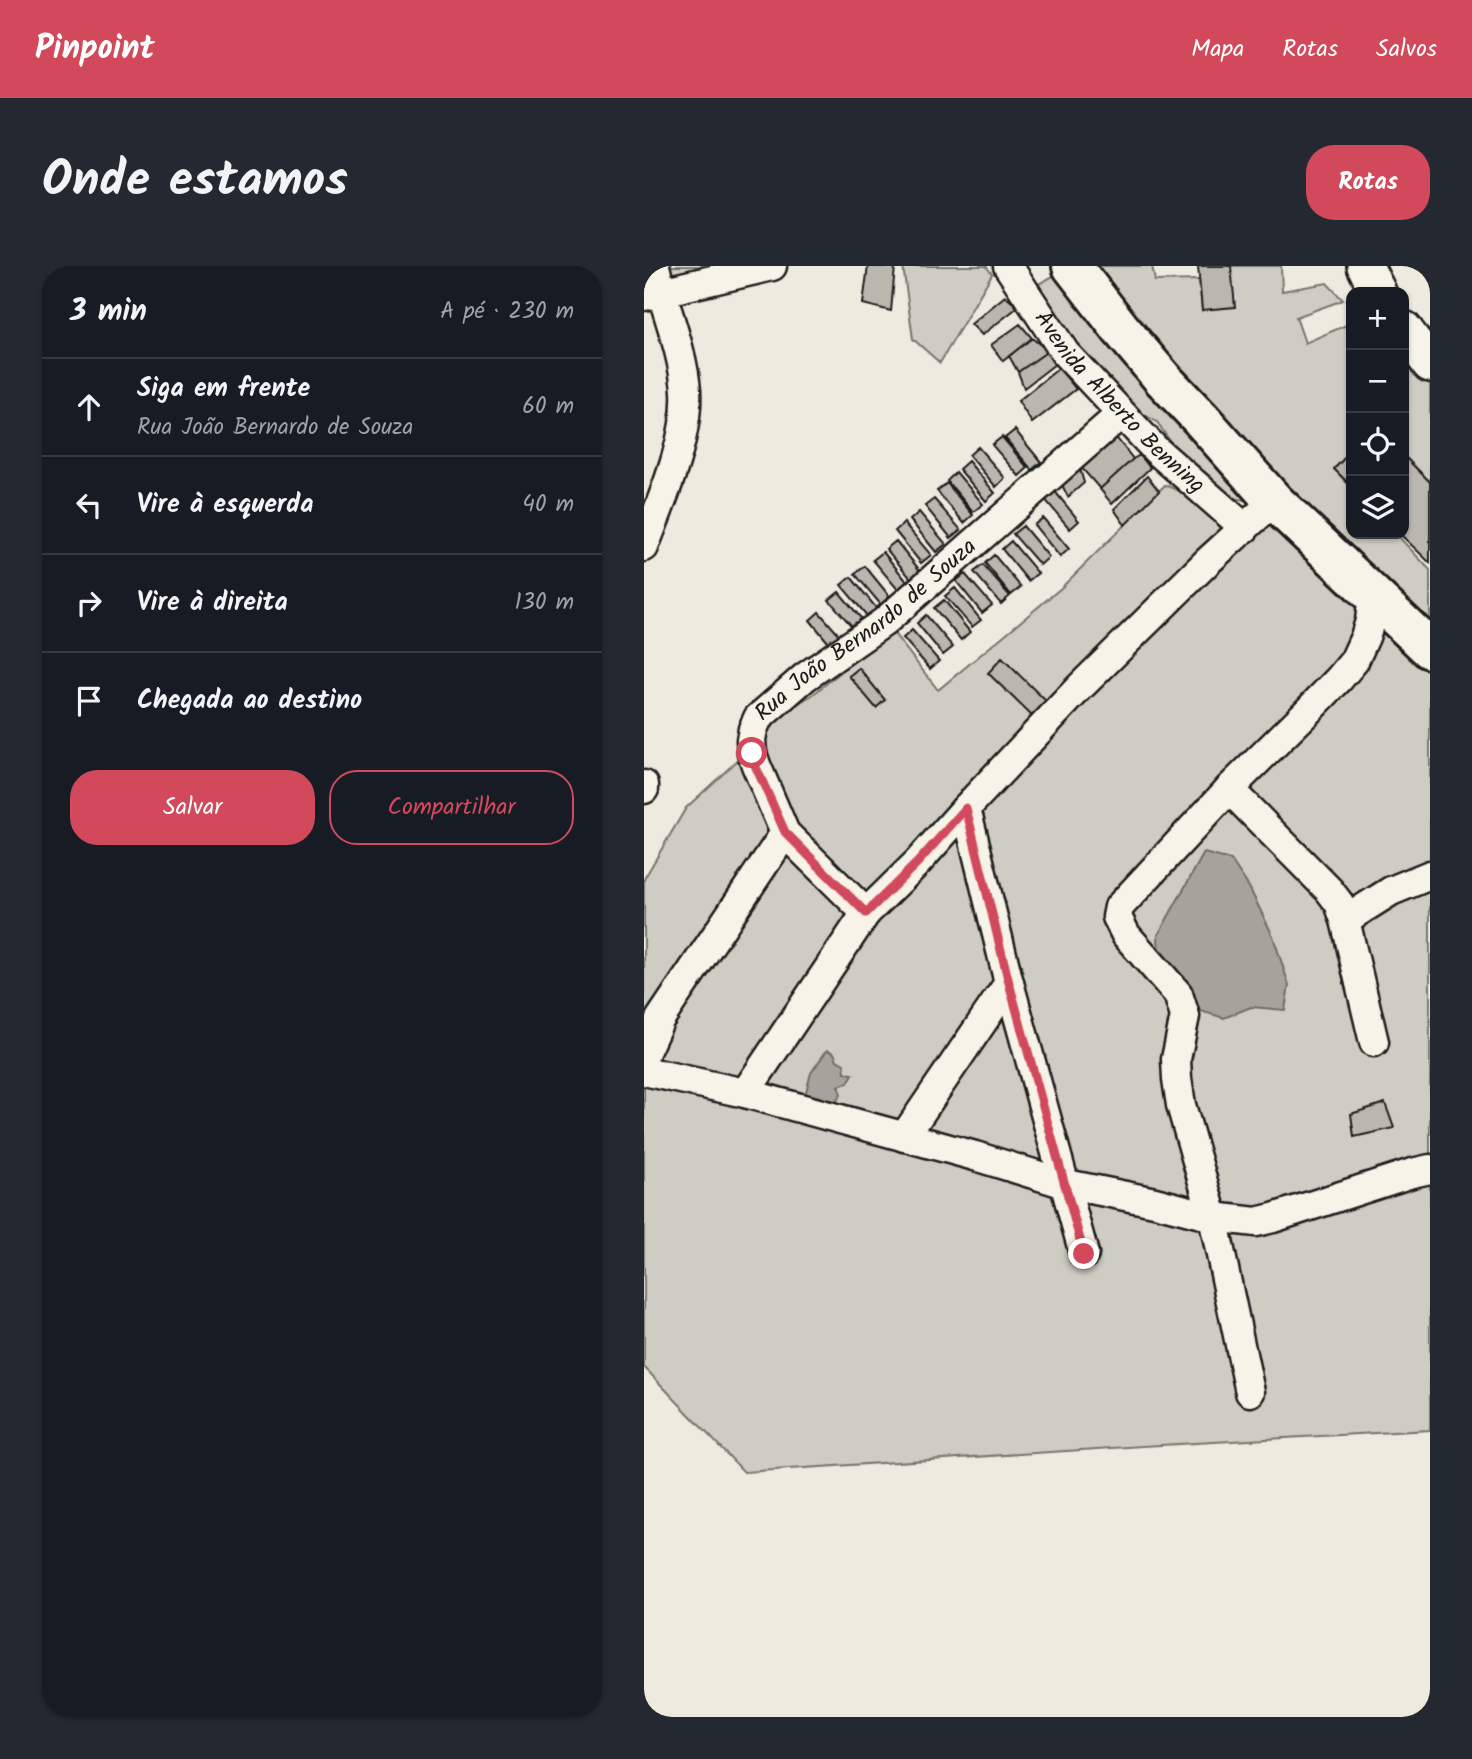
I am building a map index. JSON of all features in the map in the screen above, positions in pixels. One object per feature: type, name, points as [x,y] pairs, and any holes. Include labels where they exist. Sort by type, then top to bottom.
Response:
[{"type":"main road","points":[[1072,266],[1119,328],[1274,501],[1430,649]]},
{"type":"street","points":[[644,547],[674,461],[683,424],[686,393],[681,359],[653,285],[772,266]]},
{"type":"street","name":"Avenida Alberto Benning","points":[[1008,266],[1065,353],[1156,450],[1245,528]]},
{"type":"street","points":[[1365,266],[1376,287]]},
{"type":"street","points":[[1409,336],[1430,364]]},
{"type":"street","name":"Rua João Bernardo de Souza","points":[[866,913],[785,832],[752,753],[751,740],[758,718],[805,677],[884,622],[1121,414]]},
{"type":"street","points":[[745,1093],[866,913],[918,862],[1079,688],[1274,501]]},
{"type":"street","points":[[1250,1392],[1213,1217],[1181,1105],[1176,1059],[1185,1016],[1182,1004],[1178,994],[1126,935],[1117,917],[1119,907],[1128,895],[1354,661],[1370,621],[1373,594]]},
{"type":"street","points":[[1229,789],[1339,903],[1346,919],[1374,1042]]},
{"type":"street","points":[[966,808],[1009,983],[1084,1254]]},
{"type":"street","points":[[785,832],[660,1019],[645,1053],[745,1093],[975,1156],[1066,1184],[1213,1217],[1256,1222],[1430,1169]]},
{"type":"street","points":[[1346,919],[1391,891],[1430,875]]},
{"type":"street","points":[[904,1137],[1009,983]]},
{"type":"shaded area","points":[[654,266],[726,266],[658,281]]},
{"type":"shaded area","points":[[903,266],[986,266],[992,274],[940,363],[913,339]]},
{"type":"shaded area","points":[[1075,266],[1152,266],[1155,281],[1199,280],[1202,310],[1231,266],[1281,266],[1282,291],[1327,283],[1343,300],[1296,317],[1305,343],[1346,325],[1346,456],[1334,469],[1346,482],[1346,539],[1401,539],[1430,570],[1430,644]]},
{"type":"shaded area","points":[[1055,275],[1261,503],[1227,497],[1178,453],[1157,422],[1129,406],[1078,364],[1035,286]]},
{"type":"shaded area","points":[[1409,356],[1430,385],[1430,482],[1409,461]]},
{"type":"shaded area","points":[[1165,485],[1227,510],[1277,522],[1430,669],[1430,1430],[744,1472],[644,1367],[644,879],[686,808],[753,746],[756,727],[811,696],[892,631],[938,690],[1061,588]]},
{"type":"shaded area","points":[[1204,853],[1231,860],[1249,887],[1273,936],[1289,985],[1285,1010],[1251,1007],[1224,1018],[1197,1010],[1159,960],[1158,935]]},
{"type":"shaded area","points":[[827,1050],[834,1053],[837,1060],[844,1064],[845,1073],[853,1074],[848,1083],[838,1086],[841,1094],[826,1111],[800,1097],[806,1092],[811,1073]]},
{"type":"building","points":[[868,266],[895,267],[891,311],[863,304]]},
{"type":"building","points":[[1198,266],[1231,266],[1235,307],[1202,310]]},
{"type":"building","points":[[1005,296],[1018,307],[982,335],[971,324]]},
{"type":"building","points":[[1020,324],[1032,338],[1003,361],[991,345]]},
{"type":"building","points":[[1032,338],[1048,351],[1018,372],[1009,356]]},
{"type":"building","points":[[1048,351],[1055,364],[1024,388],[1018,372]]},
{"type":"building","points":[[1059,368],[1076,389],[1032,423],[1018,401]]},
{"type":"building","points":[[1015,430],[1041,462],[1032,470],[1005,438]]},
{"type":"building","points":[[1115,436],[1133,459],[1100,489],[1079,465]]},
{"type":"building","points":[[1002,437],[1028,468],[1019,476],[992,445]]},
{"type":"building","points":[[978,447],[1005,478],[996,487],[969,455]]},
{"type":"building","points":[[1140,455],[1150,468],[1112,504],[1100,489]]},
{"type":"building","points":[[1346,456],[1346,481],[1334,469]]},
{"type":"building","points":[[968,461],[995,493],[986,501],[959,469]]},
{"type":"building","points":[[1409,461],[1430,482],[1430,563],[1405,539],[1409,539]]},
{"type":"building","points":[[1079,465],[1084,483],[1068,497],[1060,481]]},
{"type":"building","points":[[956,472],[983,504],[973,512],[947,481]]},
{"type":"building","points":[[1147,476],[1159,491],[1125,525],[1114,509]]},
{"type":"building","points":[[947,483],[973,515],[964,523],[937,491]]},
{"type":"building","points":[[1053,489],[1079,521],[1070,529],[1043,497]]},
{"type":"building","points":[[934,499],[961,530],[951,538],[925,506]]},
{"type":"building","points":[[919,512],[946,544],[936,552],[910,520]]},
{"type":"building","points":[[1043,518],[1069,549],[1060,557],[1034,525]]},
{"type":"building","points":[[904,523],[931,555],[921,563],[895,531]]},
{"type":"building","points":[[1023,526],[1049,557],[1040,565],[1013,534]]},
{"type":"building","points":[[896,541],[922,573],[913,581],[886,549]]},
{"type":"building","points":[[1011,541],[1038,573],[1028,581],[1002,549]]},
{"type":"building","points":[[883,552],[909,584],[900,592],[873,560]]},
{"type":"building","points":[[994,555],[1021,587],[1011,595],[985,563]]},
{"type":"building","points":[[983,565],[1010,596],[1001,604],[974,572]]},
{"type":"building","points":[[865,566],[891,598],[882,606],[855,574]]},
{"type":"building","points":[[965,574],[992,605],[982,613],[956,581]]},
{"type":"building","points":[[851,577],[877,609],[868,617],[841,585]]},
{"type":"building","points":[[955,588],[981,620],[972,627],[945,596]]},
{"type":"building","points":[[839,592],[865,623],[856,631],[829,600]]},
{"type":"building","points":[[944,600],[970,632],[961,640],[934,608]]},
{"type":"building","points":[[819,612],[846,643],[836,652],[810,620]]},
{"type":"building","points":[[926,615],[953,647],[943,655],[917,623]]},
{"type":"building","points":[[912,630],[939,661],[930,669],[903,638]]},
{"type":"building","points":[[1002,658],[1053,708],[1039,723],[988,673]]},
{"type":"building","points":[[859,668],[885,700],[876,708],[849,676]]},
{"type":"building","points":[[1385,1103],[1394,1128],[1354,1137],[1351,1114]]},
{"type":"route","points":[[752,753],[785,832],[866,913],[918,862],[966,808],[1009,983],[1084,1254]]}]
